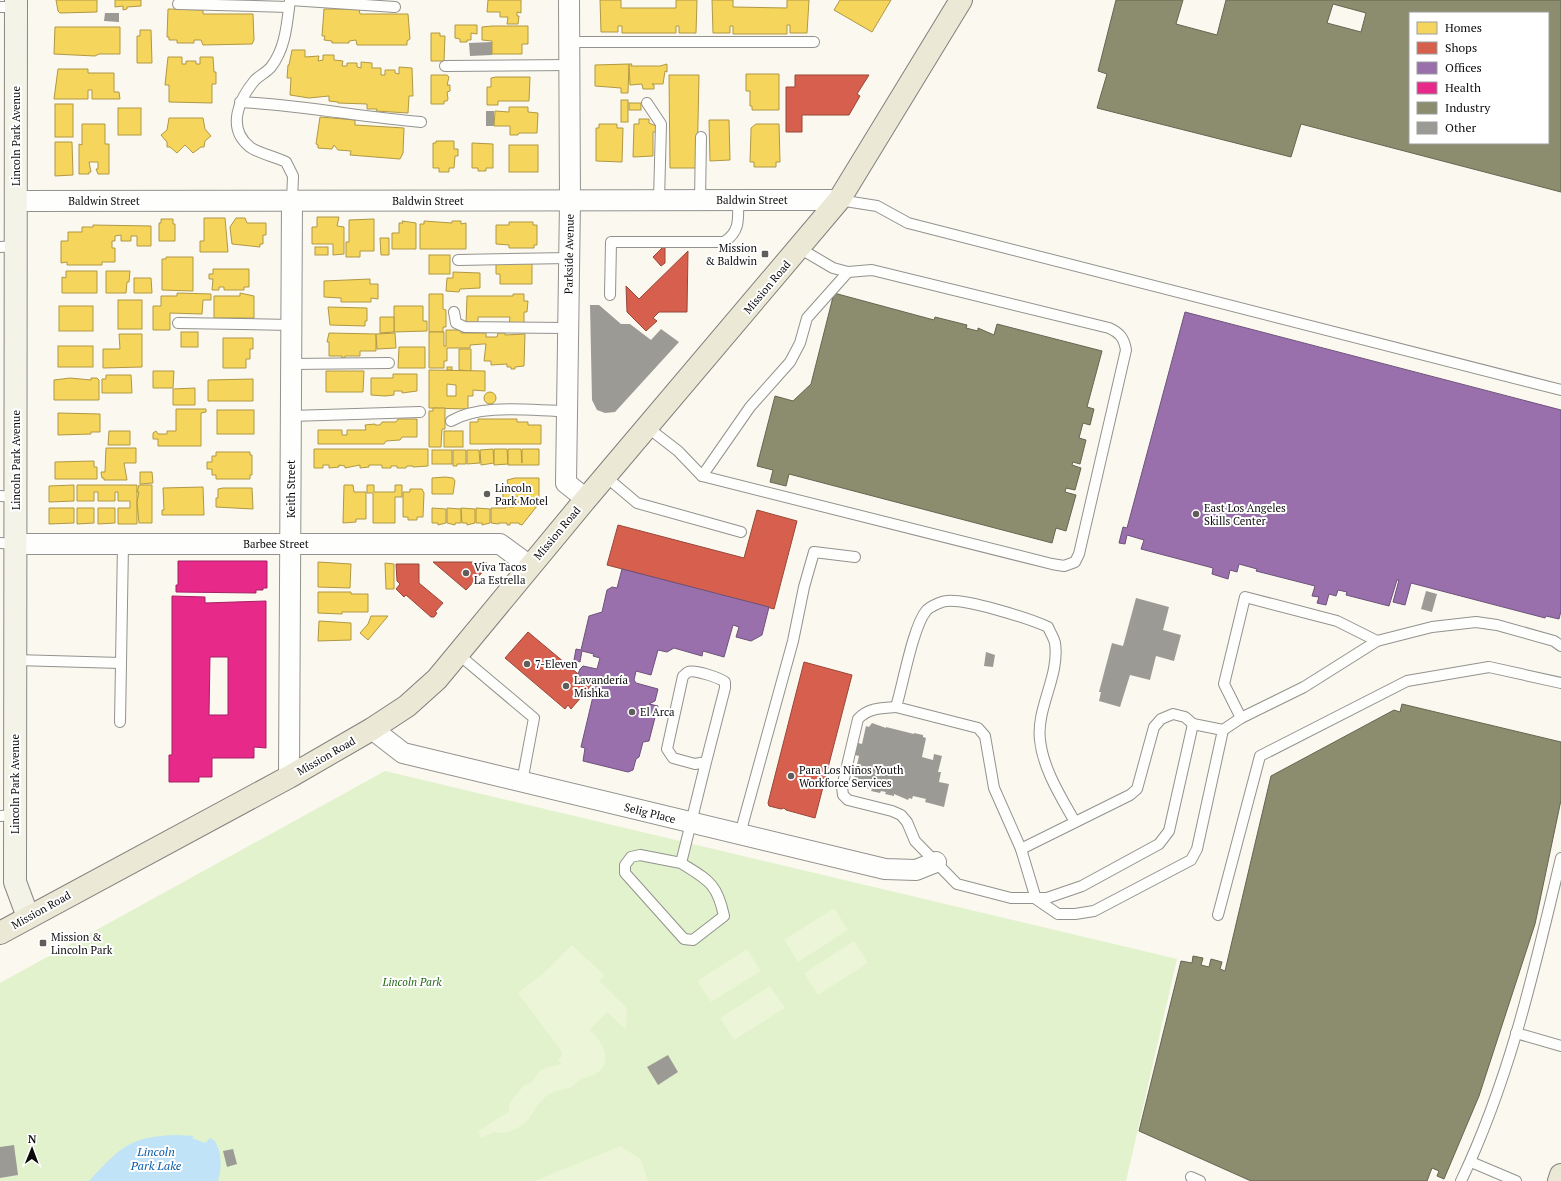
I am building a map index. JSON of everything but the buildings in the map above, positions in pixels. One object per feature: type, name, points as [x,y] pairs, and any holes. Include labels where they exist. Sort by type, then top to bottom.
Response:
[{"type":"main road","name":"Mission Road","points":[[0,933],[289,777],[372,730],[407,706],[437,679],[605,476],[839,200],[961,0]]},
{"type":"main road","points":[[1559,1181],[1561,1174]]},
{"type":"street","name":"Parkside Avenue","points":[[569,0],[570,200],[566,483],[586,499]]},
{"type":"street","name":"Lincoln Park Avenue","points":[[11,5],[16,201],[8,247],[8,544],[15,660],[8,816],[15,882],[28,917]]},
{"type":"street","name":"Baldwin Street","points":[[16,201],[839,200]]},
{"type":"street","name":"Keith Street","points":[[289,777],[292,201]]},
{"type":"street","name":"Barbee Street","points":[[8,544],[500,544],[530,566]]},
{"type":"street","name":"Selig Place","points":[[372,730],[403,753],[692,824],[885,869],[916,870],[936,862]]},
{"type":"lane","points":[[290,2],[282,48],[271,67],[256,80],[240,102],[236,116],[239,134],[250,148],[286,162],[293,176],[292,201]]},
{"type":"lane","points":[[178,4],[290,2],[395,7]]},
{"type":"lane","points":[[569,42],[814,42]]},
{"type":"lane","points":[[445,66],[569,65]]},
{"type":"lane","points":[[240,102],[278,104],[421,122]]},
{"type":"lane","points":[[647,103],[661,124],[659,200]]},
{"type":"lane","points":[[700,201],[701,138]]},
{"type":"lane","points":[[610,294],[610,242],[724,242],[732,237],[738,227],[738,200]]},
{"type":"lane","points":[[839,200],[877,206],[908,223],[1561,390]]},
{"type":"lane","points":[[647,427],[678,451],[702,476],[1052,564],[1064,566],[1075,562],[1079,554],[1126,350],[1125,342],[1120,333],[1110,328],[872,270],[848,272],[833,268],[799,248]]},
{"type":"lane","points":[[458,260],[569,258]]},
{"type":"lane","points":[[702,476],[750,407],[790,362],[800,343],[807,318],[848,272]]},
{"type":"lane","points":[[454,312],[456,323],[465,328],[568,328]]},
{"type":"lane","points":[[178,323],[292,325]]},
{"type":"lane","points":[[291,364],[389,363]]},
{"type":"lane","points":[[451,421],[462,414],[481,410],[567,411]]},
{"type":"lane","points":[[291,416],[420,412]]},
{"type":"lane","points":[[605,476],[637,503],[741,532]]},
{"type":"lane","points":[[120,722],[123,544]]},
{"type":"lane","points":[[740,834],[793,641],[804,587],[814,552],[855,557]]},
{"type":"lane","points":[[1241,718],[1224,684],[1245,597],[1337,621],[1377,641]]},
{"type":"lane","points":[[896,707],[919,623],[926,610],[947,601],[981,607],[1034,621],[1048,627],[1055,642],[1055,659],[1040,725],[1040,740],[1045,763],[1075,822]]},
{"type":"lane","points":[[1193,724],[1169,830],[1159,844],[1082,886],[1047,898],[1036,899],[1011,898],[957,884],[916,841],[907,822],[901,816],[892,811],[848,800],[843,795],[842,787],[858,719],[864,712],[873,709],[896,707],[978,728],[985,736],[994,788],[1021,849],[1036,899],[1058,914],[1075,914],[1094,911],[1191,860],[1197,849],[1223,730],[1241,718],[1304,687],[1377,641],[1432,627],[1476,622],[1497,625],[1554,641],[1561,646]]},
{"type":"lane","points":[[458,654],[534,718],[522,782]]},
{"type":"lane","points":[[15,660],[121,663]]},
{"type":"lane","points":[[1218,915],[1260,756],[1407,681],[1489,666],[1561,683]]},
{"type":"lane","points":[[681,863],[726,688],[725,682],[693,671],[688,672],[683,676],[667,749],[673,758],[695,764],[706,762]]},
{"type":"lane","points":[[1021,849],[1130,795],[1137,789],[1154,727],[1160,719],[1173,714],[1185,717],[1193,724],[1223,730]]},
{"type":"lane","points":[[640,855],[681,863],[706,879],[720,896],[724,916],[693,940],[684,938],[625,873],[626,865],[631,857],[640,855]]},
{"type":"lane","points":[[1462,1181],[1505,1071],[1542,938],[1561,858]]},
{"type":"lane","points":[[1516,1033],[1561,1046]]},
{"type":"lane","points":[[1470,1162],[1516,1181]]},
{"type":"green space","name":"Lincoln Park","points":[[385,771],[1177,959],[1126,1181],[0,1181],[0,983]]},
{"type":"green space","points":[[834,908],[848,930],[798,962],[784,940]]},
{"type":"green space","points":[[854,941],[868,963],[818,995],[804,973]]},
{"type":"green space","points":[[572,945],[604,975],[599,981],[627,1008],[626,1030],[607,1012],[590,1030],[599,1040],[605,1051],[605,1063],[602,1069],[592,1076],[582,1079],[571,1087],[549,1094],[540,1102],[528,1120],[517,1128],[503,1133],[494,1132],[482,1138],[478,1133],[480,1130],[509,1111],[509,1104],[524,1085],[531,1083],[540,1071],[547,1067],[559,1065],[561,1063],[558,1060],[562,1056],[562,1052],[518,993],[545,972]]},
{"type":"green space","points":[[747,949],[761,971],[711,1002],[697,981]]},
{"type":"green space","points":[[770,986],[785,1008],[734,1040],[720,1018]]},
{"type":"green space","points":[[620,1146],[641,1159],[648,1181],[535,1181]]},
{"type":"water","name":"Lincoln Park Lake","points":[[177,1135],[194,1136],[192,1138],[205,1143],[210,1138],[215,1141],[219,1150],[221,1161],[218,1181],[89,1181],[118,1152],[136,1141],[147,1138]]},
{"type":"place","name":"Mission & Baldwin","points":[[765,254]]},
{"type":"place","name":"Lincoln Park Motel","points":[[487,494]]},
{"type":"place","name":"East Los Angeles Skills Center","points":[[1196,514]]},
{"type":"place","name":"Viva Tacos La Estrella","points":[[466,573]]},
{"type":"place","name":"7-Eleven","points":[[527,664]]},
{"type":"place","name":"Lavandería Mishka","points":[[566,686]]},
{"type":"place","name":"El Arca","points":[[632,712]]},
{"type":"place","name":"Para Los Niños Youth Workforce Services","points":[[791,776]]},
{"type":"place","name":"Mission & Lincoln Park","points":[[43,943]]}]
